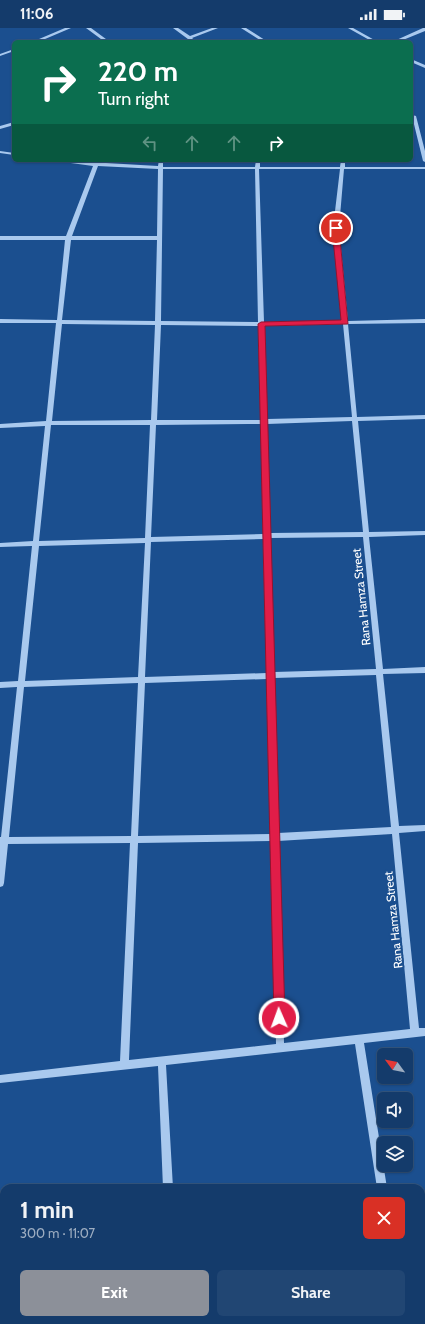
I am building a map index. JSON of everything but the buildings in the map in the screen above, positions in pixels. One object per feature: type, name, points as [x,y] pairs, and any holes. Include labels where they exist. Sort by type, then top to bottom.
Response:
[{"type":"street","points":[[38,40],[69,28]]},
{"type":"street","points":[[88,28],[105,40]]},
{"type":"street","points":[[175,28],[192,40]]},
{"type":"street","points":[[189,38],[216,28]]},
{"type":"street","points":[[243,28],[263,40]]},
{"type":"street","points":[[350,28],[372,40]]},
{"type":"street","points":[[399,40],[424,29]]},
{"type":"street","points":[[0,55],[12,51]]},
{"type":"street","points":[[413,61],[425,67]]},
{"type":"street","points":[[414,116],[425,161]]},
{"type":"street","points":[[1,126],[12,123]]},
{"type":"street","points":[[0,152],[12,154]]},
{"type":"street","points":[[72,162],[96,165],[162,168],[425,168]]},
{"type":"street","points":[[124,1065],[154,422],[158,323],[161,162]]},
{"type":"street","points":[[258,162],[280,1048]]},
{"type":"street","name":"Rana Hamza Street","points":[[343,162],[336,228],[415,1033]]},
{"type":"street","points":[[0,883],[2,840],[21,684],[68,238],[96,165]]},
{"type":"street","points":[[0,238],[160,238]]},
{"type":"street","points":[[0,321],[261,324],[425,321]]},
{"type":"street","points":[[0,426],[49,423],[264,422],[425,417]]},
{"type":"street","points":[[0,545],[266,536],[425,533]]},
{"type":"street","points":[[0,685],[425,670]]},
{"type":"street","points":[[2,840],[274,838],[425,828]]},
{"type":"street","points":[[0,1079],[425,1032]]},
{"type":"street","points":[[359,1039],[381,1184]]},
{"type":"street","points":[[162,1061],[168,1184]]},
{"type":"route","points":[[279,1018],[261,324],[345,322],[336,228]]}]
